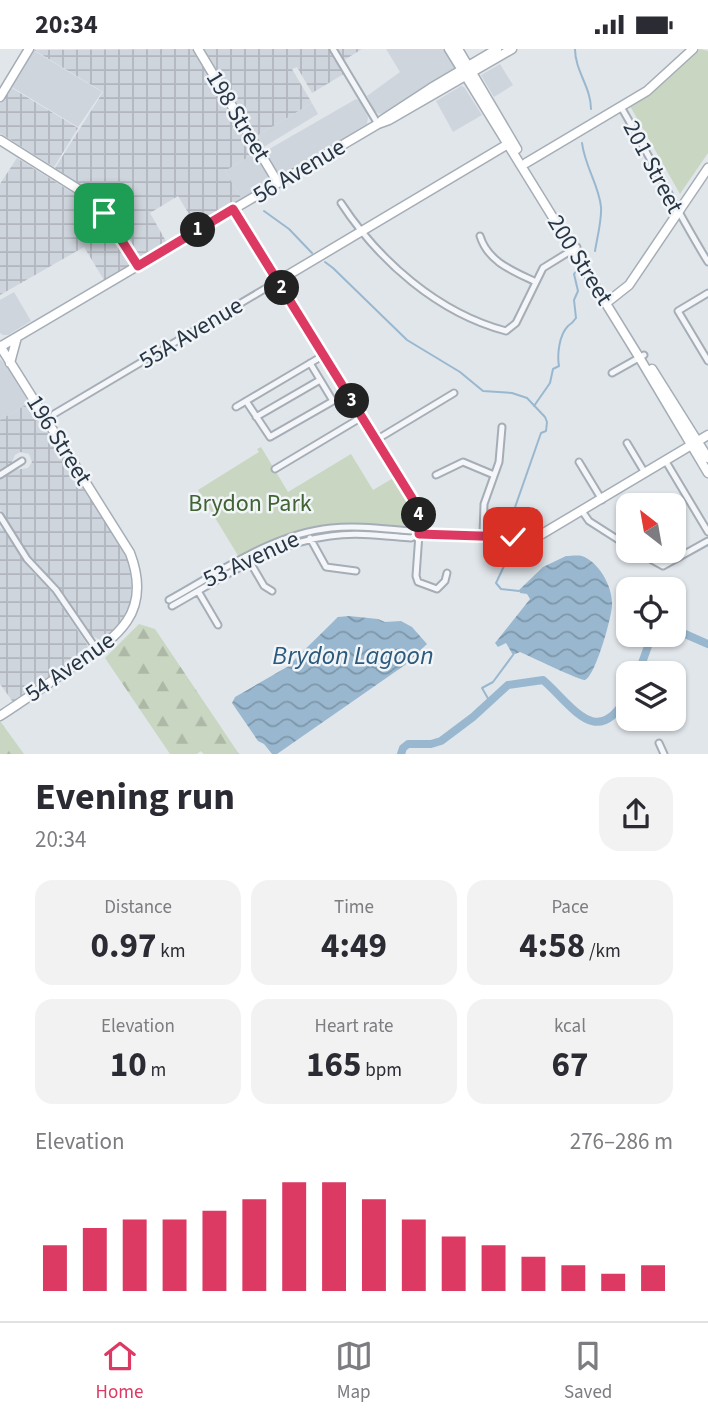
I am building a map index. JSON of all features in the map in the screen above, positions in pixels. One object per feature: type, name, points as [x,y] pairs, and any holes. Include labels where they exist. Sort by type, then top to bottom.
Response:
[{"type":"street","points":[[0,97],[29,49]]},
{"type":"street","name":"198 Street","points":[[198,49],[278,183]]},
{"type":"street","points":[[333,49],[379,123]]},
{"type":"street","name":"200 Street","points":[[449,49],[467,71],[526,163],[575,248]]},
{"type":"street","name":"200 Street","points":[[458,49],[467,71],[508,144],[607,298],[694,443],[708,473]]},
{"type":"street","name":"56 Avenue","points":[[467,71],[497,49]]},
{"type":"street","name":"56 Avenue","points":[[0,346],[379,123],[389,120],[467,71],[512,49]]},
{"type":"street","points":[[526,163],[655,85],[693,49]]},
{"type":"street","name":"201 Street","points":[[621,107],[661,176],[677,212],[708,262]]},
{"type":"street","points":[[0,139],[81,191],[92,201],[109,219],[138,266]]},
{"type":"street","name":"55A Avenue","points":[[54,414],[508,144]]},
{"type":"street","points":[[607,298],[636,274],[708,168]]},
{"type":"street","points":[[341,203],[360,232],[413,282],[447,307],[503,330],[513,327],[543,268],[575,248]]},
{"type":"street","points":[[233,209],[416,505],[420,518],[415,576],[418,582],[437,589],[445,581],[447,573]]},
{"type":"street","points":[[480,236],[484,248],[504,267],[536,282]]},
{"type":"street","points":[[708,293],[678,311],[708,361]]},
{"type":"street","points":[[10,363],[17,337]]},
{"type":"street","name":"196 Street","points":[[0,346],[118,533]]},
{"type":"street","points":[[236,407],[324,355]]},
{"type":"street","points":[[612,373],[642,356]]},
{"type":"street","points":[[310,363],[333,401]]},
{"type":"street","points":[[257,417],[320,380]]},
{"type":"street","points":[[247,401],[270,437],[347,393]]},
{"type":"street","points":[[376,440],[454,393]]},
{"type":"street","points":[[275,469],[362,417]]},
{"type":"street","points":[[483,535],[484,504],[500,459],[502,427]]},
{"type":"street","name":"53 Avenue","points":[[170,603],[247,556],[287,538],[308,532],[358,527],[412,531],[419,534],[537,535],[551,530],[708,435]]},
{"type":"street","points":[[627,443],[645,473]]},
{"type":"street","name":"200 Street","points":[[694,443],[708,458]]},
{"type":"street","points":[[665,460],[708,532]]},
{"type":"street","points":[[0,475],[22,461]]},
{"type":"street","points":[[436,475],[463,462],[494,475]]},
{"type":"street","points":[[579,462],[602,500]]},
{"type":"street","points":[[582,511],[589,521],[616,538]]},
{"type":"street","points":[[1,520],[27,559],[56,590],[97,650]]},
{"type":"street","points":[[308,532],[326,567],[356,571]]},
{"type":"street","name":"54 Avenue","points":[[0,716],[97,650],[121,631],[129,619],[136,594],[132,560],[118,533]]},
{"type":"street","name":"53 Avenue","points":[[194,588],[271,552],[310,540],[332,535],[411,538],[419,534]]},
{"type":"street","points":[[686,554],[708,541]]},
{"type":"street","points":[[247,556],[264,586],[272,591]]},
{"type":"street","points":[[654,563],[659,566],[670,563]]},
{"type":"street","points":[[194,588],[218,625]]},
{"type":"street","points":[[659,743],[664,754]]},
{"type":"shaded area","points":[[192,49],[255,153],[225,171],[242,199],[196,226],[178,196],[150,213],[167,243],[141,257],[97,200],[103,196],[96,200],[81,185],[55,168],[103,92],[34,50]]},
{"type":"shaded area","points":[[204,49],[362,49],[341,62],[347,72],[312,93],[297,67],[292,69],[312,103],[255,137]]},
{"type":"shaded area","points":[[386,49],[446,49],[455,66],[386,113],[379,114],[367,96],[400,72]]},
{"type":"shaded area","points":[[33,50],[102,92],[78,127],[10,86]]},
{"type":"shaded area","points":[[500,64],[513,85],[494,97],[481,75]]},
{"type":"shaded area","points":[[461,86],[482,115],[453,132],[436,101]]},
{"type":"shaded area","points":[[10,87],[78,128],[54,167],[0,133],[0,104]]},
{"type":"shaded area","points":[[356,99],[360,101],[368,117],[367,124],[286,173],[280,174],[276,171],[264,152]]},
{"type":"shaded area","points":[[312,103],[318,114],[262,148],[255,137]]},
{"type":"shaded area","points":[[255,153],[271,181],[242,199],[225,171]]},
{"type":"shaded area","points":[[17,158],[89,203],[100,214],[130,264],[104,280],[84,247],[0,295],[0,184]]},
{"type":"shaded area","points":[[14,292],[31,321],[8,335],[3,335],[0,333],[0,300]]},
{"type":"shaded area","points":[[0,359],[29,403],[0,420]]},
{"type":"shaded area","points":[[29,403],[121,546],[129,564],[132,582],[130,603],[119,626],[102,641],[89,634],[57,586],[32,560],[0,509],[0,479],[15,470],[28,468],[32,462],[29,454],[20,452],[15,455],[11,464],[0,471],[0,420]]},
{"type":"shaded area","points":[[0,528],[5,531],[29,568],[53,593],[88,646],[80,658],[13,702],[0,684]]},
{"type":"green space","points":[[700,49],[708,51],[708,153],[680,194],[630,106],[666,81]]},
{"type":"green space","name":"Brydon Park","points":[[261,447],[288,492],[351,454],[373,490],[395,477],[417,517],[416,527],[410,529],[343,525],[322,528],[301,532],[239,557],[198,490],[259,452],[257,449]]},
{"type":"green space","points":[[139,624],[155,629],[239,754],[204,754],[201,751],[197,754],[170,754],[105,658]]},
{"type":"green space","points":[[0,721],[24,754],[0,754]]},
{"type":"water","points":[[566,556],[582,556],[594,564],[604,576],[612,598],[602,646],[593,669],[585,680],[520,652],[513,655],[506,643],[498,647],[495,643],[530,599],[519,590],[543,567]]},
{"type":"water","name":"Brydon Lagoon","points":[[349,616],[385,622],[401,621],[412,627],[427,644],[405,665],[277,754],[272,754],[258,741],[232,703],[235,697],[287,667],[338,617]]},
{"type":"waterway","points":[[575,49],[591,109]]},
{"type":"waterway","points":[[582,143],[601,207],[595,251]]},
{"type":"waterway","points":[[264,211],[289,229],[312,253]]},
{"type":"waterway","points":[[325,262],[407,340],[460,372],[483,391],[512,393],[527,398],[545,417],[546,431],[541,433],[510,528]]},
{"type":"waterway","points":[[534,406],[550,383],[553,369],[559,366],[561,340],[565,330],[576,318],[574,300],[578,291],[574,274],[578,269]]},
{"type":"waterway","points":[[513,547],[496,583],[501,589],[519,591]]},
{"type":"waterway","points":[[686,634],[708,644]]},
{"type":"waterway","points":[[643,661],[648,647]]},
{"type":"waterway","points":[[490,702],[482,688],[493,682],[513,655]]},
{"type":"waterway","points":[[401,754],[408,744],[441,741],[473,717],[508,685],[543,680],[575,711],[595,722],[606,720],[616,713]]},
{"type":"route","points":[[104,213],[138,266],[233,209],[412,498],[420,518],[419,534],[513,537]]}]
